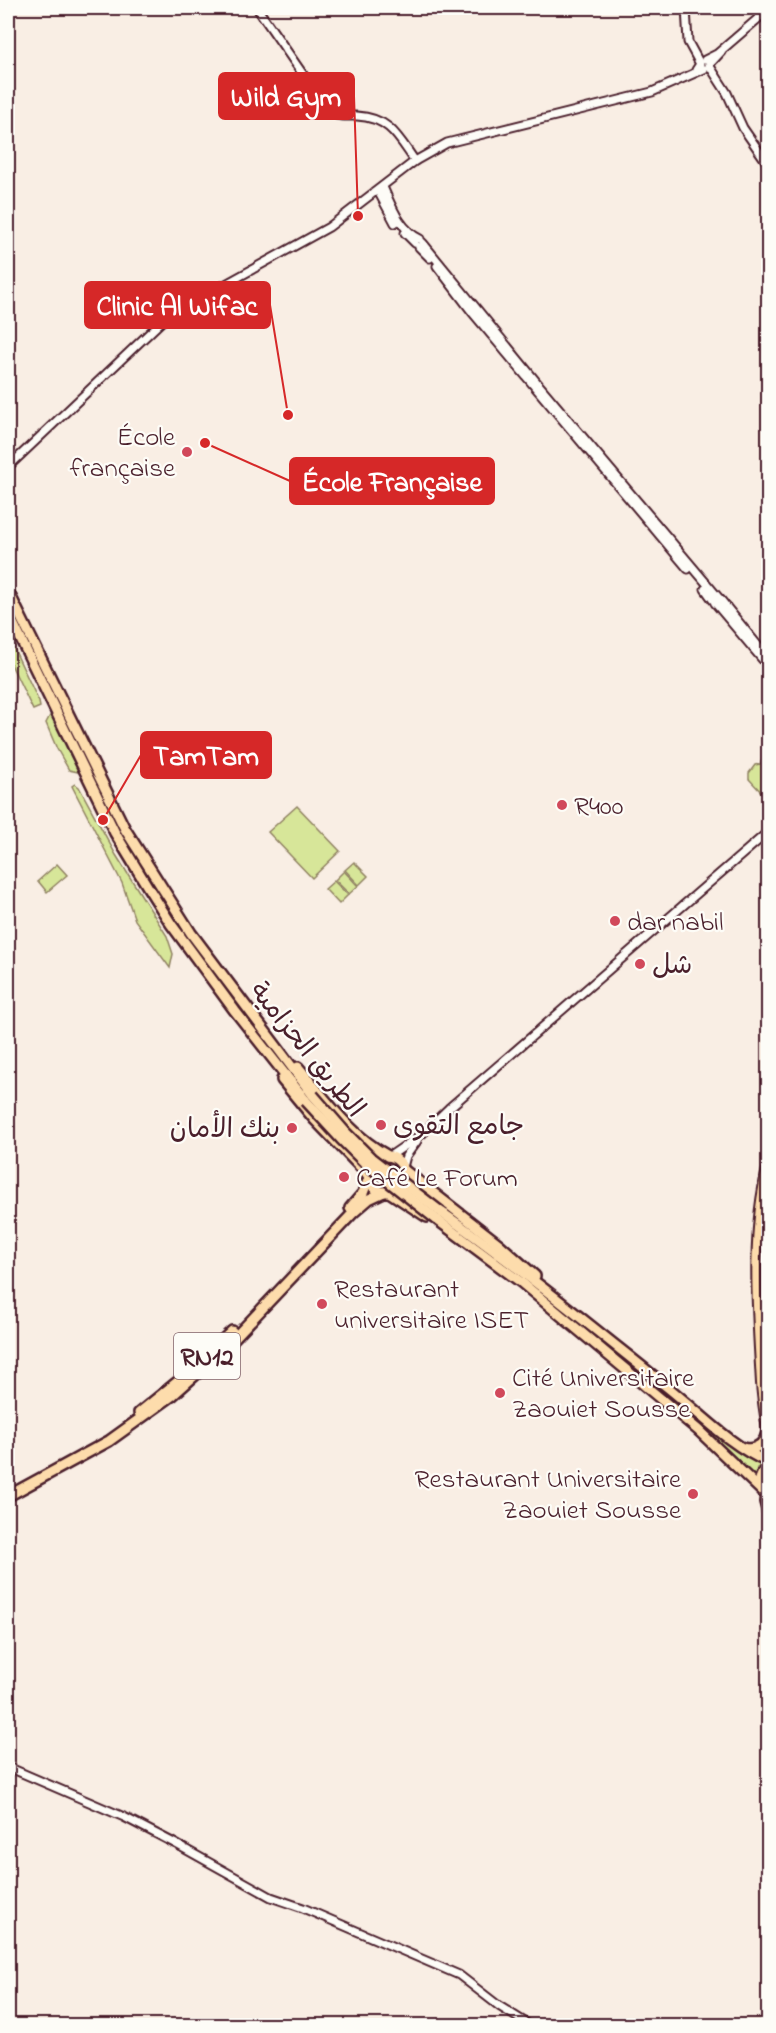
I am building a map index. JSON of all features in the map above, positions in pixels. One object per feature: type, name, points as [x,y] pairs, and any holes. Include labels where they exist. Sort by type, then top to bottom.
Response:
[{"type":"highway","name":"الطريق الحزامية","points":[[8,591],[126,829],[191,933],[273,1041],[310,1098]]},
{"type":"highway","name":"الطريق الحزامية","points":[[8,613],[116,833],[171,924],[264,1049],[371,1158],[698,1430],[765,1494]]},
{"type":"highway","points":[[273,1041],[351,1128],[377,1150],[396,1159],[404,1169],[499,1244],[564,1305]]},
{"type":"highway","points":[[264,1049],[291,1093],[368,1176],[374,1187],[406,1202],[512,1283],[557,1313]]},
{"type":"highway","name":"RN12","points":[[8,1490],[105,1436],[140,1412],[181,1379],[228,1335],[356,1202],[363,1193],[372,1163],[382,1156],[389,1156]]},
{"type":"highway","name":"RN12","points":[[8,1496],[109,1441],[165,1401],[221,1352],[363,1203],[399,1186],[403,1182],[404,1169]]},
{"type":"highway","name":"الطريق الحزامية","points":[[439,1216],[478,1238],[767,1466]]},
{"type":"highway","points":[[743,1448],[751,1449],[759,1446],[768,1438]]},
{"type":"highway","points":[[767,1466],[760,1480],[768,1513]]},
{"type":"main road","points":[[257,8],[329,112],[341,116],[370,117],[382,121],[399,138],[415,161]]},
{"type":"main road","points":[[686,8],[688,42],[727,93],[752,142],[768,164]]},
{"type":"main road","points":[[8,467],[161,322],[175,312],[317,234],[381,189],[415,161],[447,143],[664,88],[705,64],[768,10]]},
{"type":"main road","points":[[381,189],[395,222],[419,243],[472,312],[768,658]]},
{"type":"main road","points":[[717,600],[768,666]]},
{"type":"main road","name":"RN12","points":[[404,1169],[406,1156],[422,1134],[449,1108],[768,832]]},
{"type":"main road","name":"RN12","points":[[389,1156],[422,1134]]},
{"type":"main road","points":[[768,1165],[760,1201],[758,1225],[758,1326],[761,1384],[768,1438]]},
{"type":"main road","points":[[761,1368],[768,1394]]},
{"type":"main road","points":[[767,1466],[768,1449]]},
{"type":"main road","points":[[8,1767],[124,1817],[271,1897],[303,1908],[459,1975],[499,2006],[531,2025]]},
{"type":"green space","points":[[8,597],[122,830],[187,935],[257,1032],[183,937],[119,831],[8,607]]},
{"type":"green space","points":[[8,636],[39,702],[40,707],[33,710],[8,658]]},
{"type":"green space","points":[[52,712],[82,773],[69,770],[57,749],[46,723]]},
{"type":"green space","points":[[768,754],[767,795],[763,794],[749,779],[749,773]]},
{"type":"green space","points":[[75,784],[79,787],[116,855],[167,936],[173,954],[170,968],[135,920],[122,883],[72,786]]},
{"type":"green space","points":[[297,806],[340,851],[312,878],[268,832]]},
{"type":"green space","points":[[354,862],[368,876],[359,885],[345,870]]},
{"type":"green space","points":[[57,864],[67,875],[47,892],[38,881]]},
{"type":"green space","points":[[344,871],[358,886],[349,894],[335,880]]},
{"type":"green space","points":[[334,881],[348,895],[339,904],[325,889]]},
{"type":"green space","points":[[538,1290],[624,1360],[764,1464],[757,1468],[754,1483],[636,1372]]},
{"type":"place","name":"Wild Gym","points":[[358,216]]},
{"type":"place","name":"Clinic Al Wifac","points":[[288,415]]},
{"type":"place","name":"École Française","points":[[205,443]]},
{"type":"place","name":"École française","points":[[187,452]]},
{"type":"place","name":"R400","points":[[562,805]]},
{"type":"place","name":"TamTam","points":[[103,820]]},
{"type":"place","name":"dar nabil","points":[[615,921]]},
{"type":"place","name":"شل","points":[[640,964]]},
{"type":"place","name":"جامع التقوى","points":[[381,1125]]},
{"type":"place","name":"بنك الأمان","points":[[292,1128]]},
{"type":"place","name":"Café Le Forum","points":[[344,1177]]},
{"type":"place","name":"Restaurant universitaire ISET","points":[[322,1304]]},
{"type":"place","name":"Cité Universitaire Zaouiet Sousse","points":[[500,1393]]},
{"type":"place","name":"Restaurant Universitaire Zaouiet Sousse","points":[[693,1494]]}]
